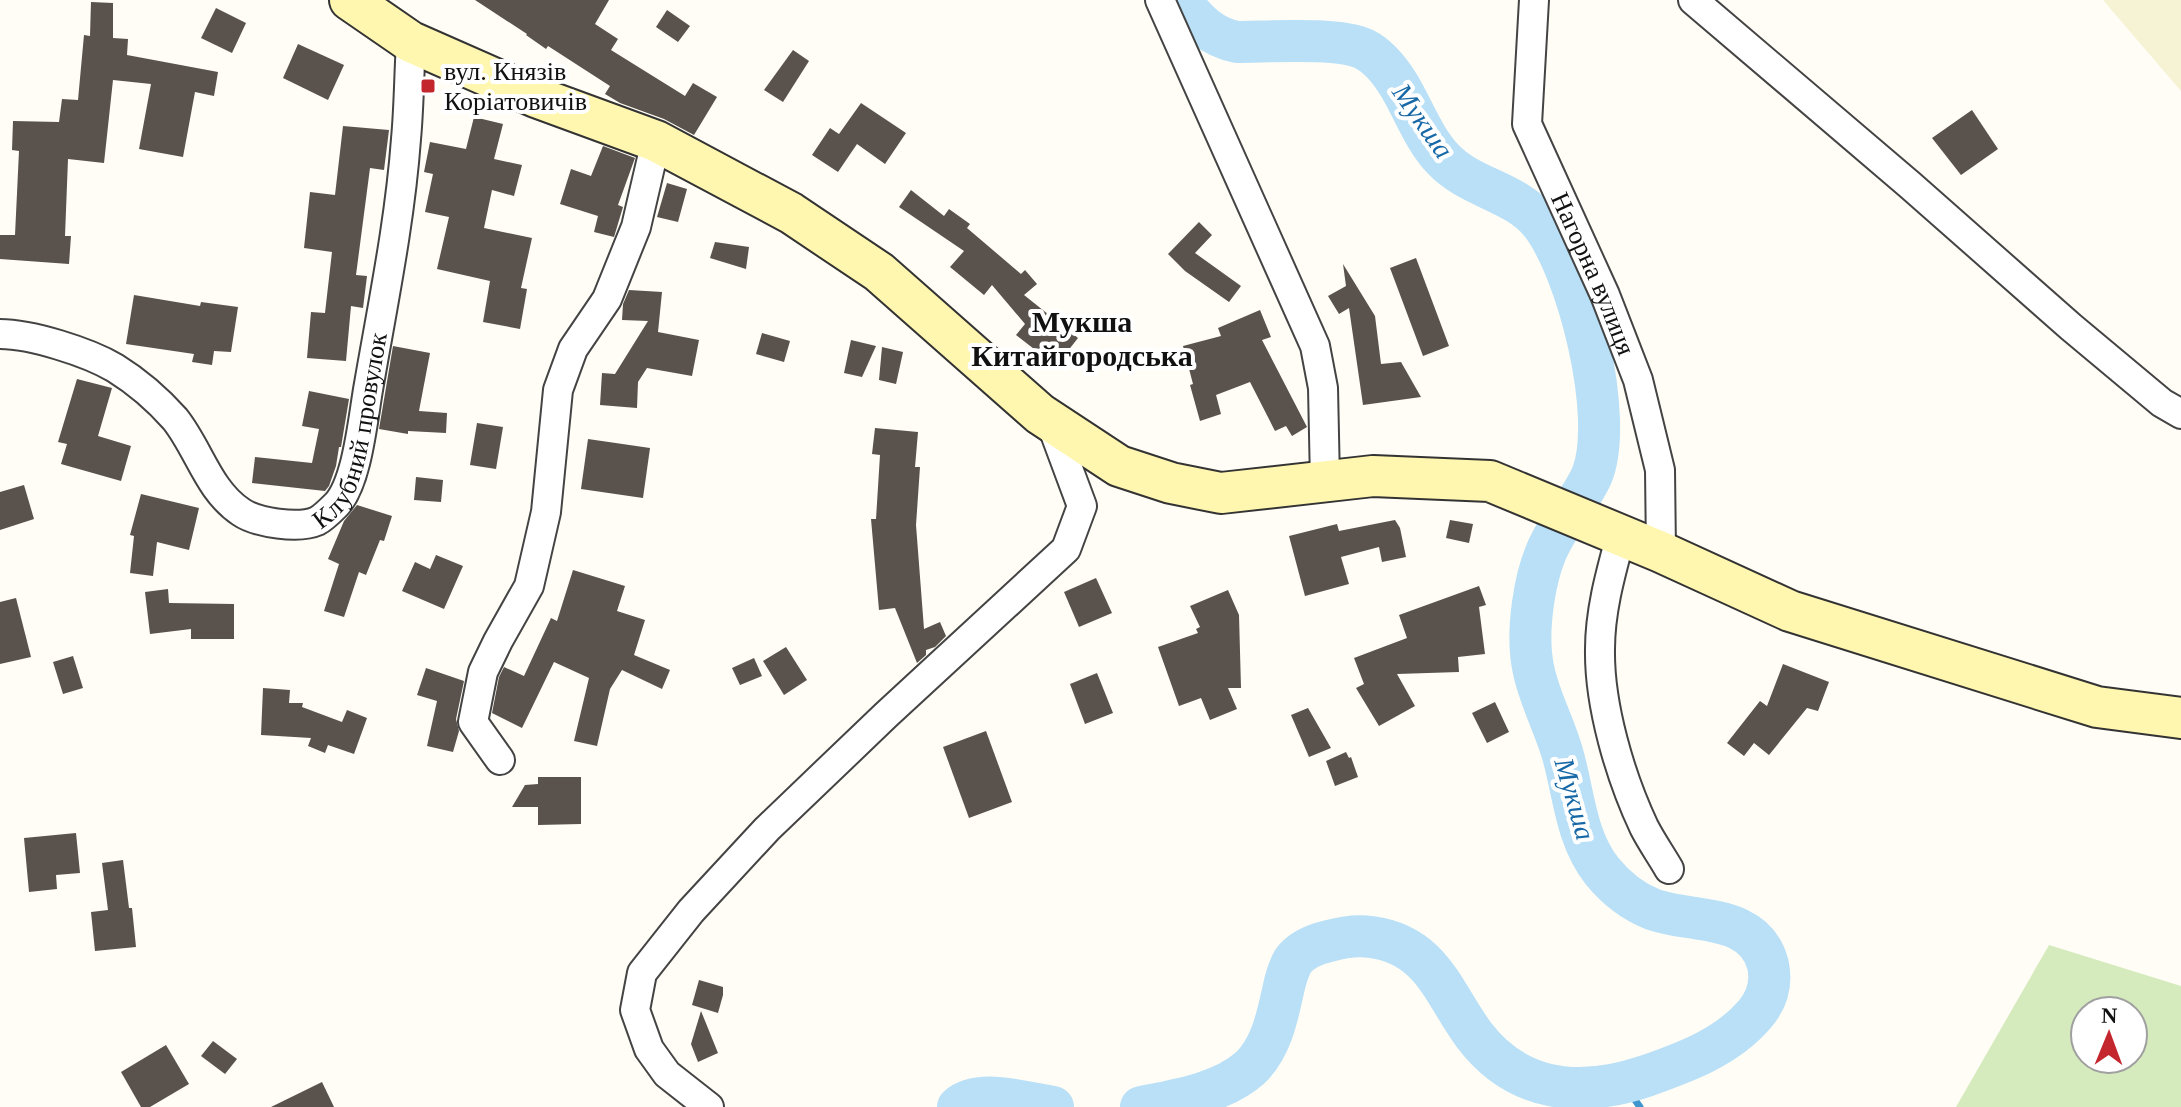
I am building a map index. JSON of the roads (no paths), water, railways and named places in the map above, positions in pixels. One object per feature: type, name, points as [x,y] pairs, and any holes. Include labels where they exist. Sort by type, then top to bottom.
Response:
[{"type":"main road","points":[[350,0],[411,42],[536,97],[656,141],[791,213],[879,272],[1050,420],[1119,466],[1171,483],[1221,493],[1373,476],[1490,481],[1661,552],[1790,611],[2097,707],[2181,718]]},
{"type":"street","points":[[1160,0],[1315,346],[1323,388],[1325,481]]},
{"type":"street","name":"Нагорна вулиця","points":[[1534,0],[1527,124],[1605,295],[1638,380],[1660,470],[1661,552]]},
{"type":"street","points":[[1693,0],[2071,327],[2162,403],[2181,414]]},
{"type":"street","name":"Клубний провулок","points":[[0,334],[46,341],[114,368],[124,375],[175,420],[216,488],[239,511],[256,520],[288,524],[316,521],[337,504],[350,479],[358,445],[395,236],[406,139],[411,42]]},
{"type":"street","points":[[500,760],[473,722],[483,672],[529,586],[546,512],[558,390],[573,349],[607,299],[636,227],[656,141]]},
{"type":"street","points":[[709,1107],[667,1074],[649,1049],[635,1010],[642,973],[691,911],[767,829],[1066,549],[1082,506],[1050,420]]},
{"type":"street","points":[[1614,532],[1600,650],[1607,720],[1625,781],[1645,829],[1669,869]]},
{"type":"waterway","name":"Мукша","points":[[1141,1107],[1213,1089],[1250,1068],[1272,1032],[1293,961],[1309,948],[1340,938],[1371,937],[1408,950],[1434,973],[1474,1035],[1491,1054],[1510,1069],[1552,1086],[1575,1088],[1622,1083],[1691,1059],[1744,1026],[1759,1009],[1768,991],[1769,979],[1768,965],[1761,948],[1750,936],[1720,923],[1652,909],[1624,893],[1602,871],[1586,844],[1562,752],[1537,682],[1530,640],[1536,585],[1553,538],[1592,475],[1598,450],[1596,382],[1589,345],[1567,273],[1554,244],[1540,222],[1518,203],[1466,177],[1443,159],[1425,134],[1393,76],[1370,52],[1338,43],[1228,40],[1205,27],[1180,0]]},
{"type":"waterway","points":[[1623,1083],[1640,1107]]},
{"type":"waterway","name":"Мукша","points":[[958,1107],[978,1098],[1017,1100],[1053,1107]]},
{"type":"place","name":"вул. Князів Коріатовичів","points":[[428,86]]},
{"type":"district","name":"Мукша Китайгородська","points":[[1082,338]]}]
